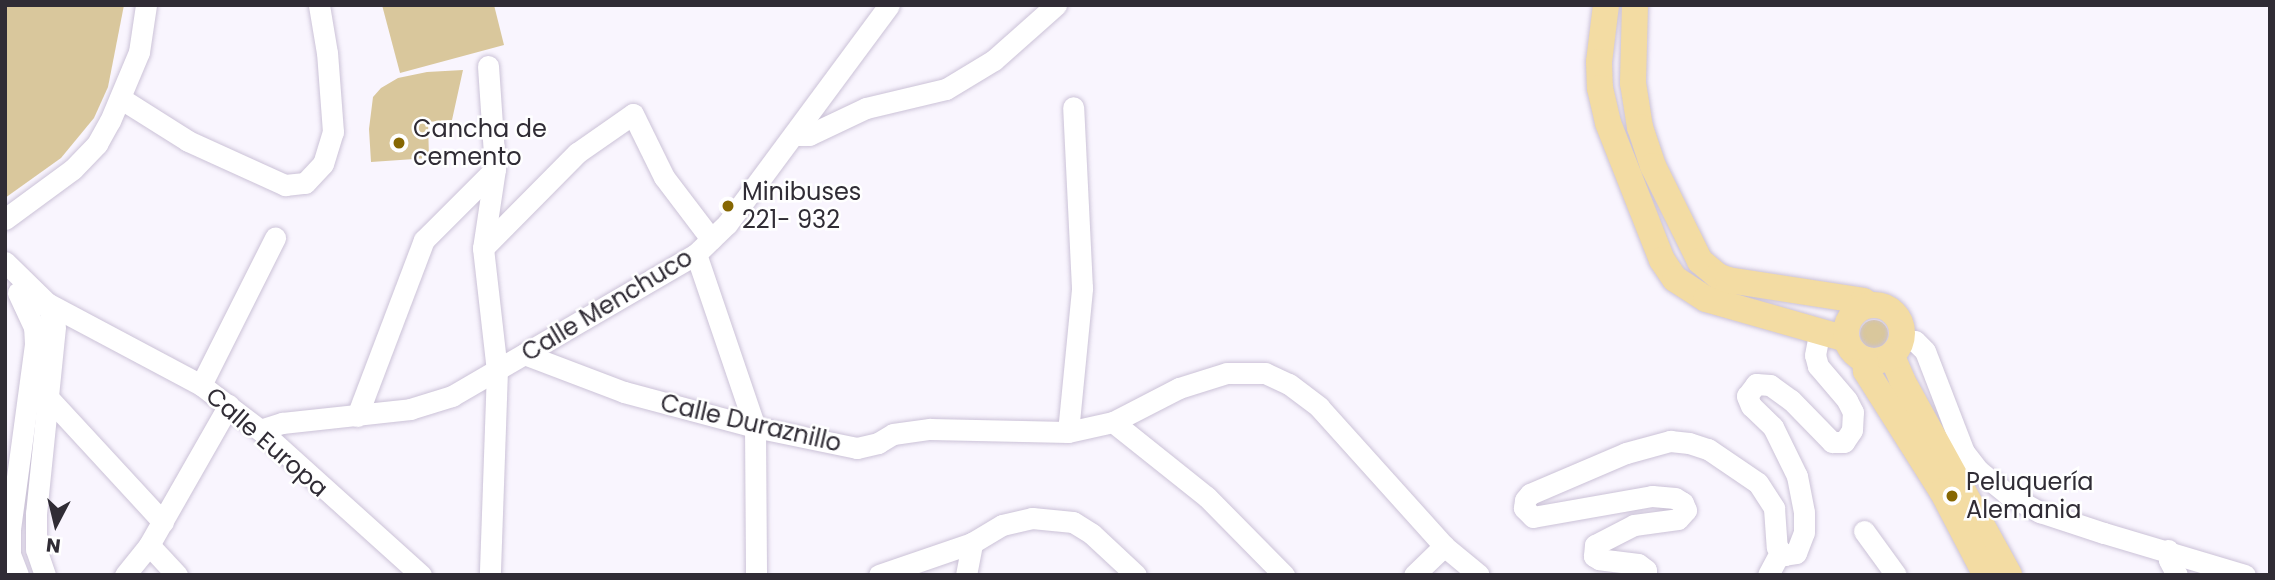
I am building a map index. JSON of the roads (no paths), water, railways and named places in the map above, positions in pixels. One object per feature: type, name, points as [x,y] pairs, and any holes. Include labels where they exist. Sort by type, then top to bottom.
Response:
[{"type":"main road","points":[[1606,5],[1599,62],[1600,88],[1608,123],[1662,260],[1675,279],[1706,299],[1820,329],[1846,339]]},
{"type":"main road","points":[[1636,5],[1633,83],[1640,127],[1653,166],[1700,261],[1717,276],[1728,280],[1863,301],[1870,305]]},
{"type":"main road","points":[[1897,347],[1874,362],[1865,360],[1850,348],[1846,339],[1849,321],[1861,308],[1870,305],[1879,305],[1895,314],[1900,321],[1897,347],[1902,380],[2009,575]]},
{"type":"main road","points":[[1865,360],[1866,371],[1942,491],[1986,575]]},
{"type":"street","points":[[5,219],[73,169],[97,144],[139,52],[146,5]]},
{"type":"street","points":[[120,98],[188,141],[285,185],[305,183],[323,164],[332,132],[327,53],[319,5]]},
{"type":"street","name":"Calle Menchuco","points":[[260,430],[282,423],[357,416],[428,405],[452,396],[704,246],[727,224],[889,5]]},
{"type":"street","points":[[795,135],[809,135],[866,108],[946,89],[994,60],[1056,5]]},
{"type":"street","points":[[488,66],[495,169],[483,247],[497,370],[490,575]]},
{"type":"street","points":[[1068,432],[1083,288],[1073,107]]},
{"type":"street","points":[[483,247],[577,153],[633,114],[664,177],[704,246],[755,427],[756,575]]},
{"type":"street","points":[[357,416],[424,240],[495,169]]},
{"type":"street","points":[[201,385],[275,238]]},
{"type":"street","points":[[7,264],[47,303]]},
{"type":"street","points":[[7,264],[24,305],[44,327],[48,397],[36,549],[45,575]]},
{"type":"street","points":[[24,305],[47,303]]},
{"type":"street","points":[[18,575],[10,554],[10,529],[31,380],[47,303]]},
{"type":"street","name":"Calle Europa","points":[[47,303],[201,385],[229,405],[421,575]]},
{"type":"street","name":"Calle Europa","points":[[44,327],[99,330]]},
{"type":"street","points":[[1780,552],[1790,556],[1801,546],[1804,512],[1787,453],[1773,427],[1751,406],[1748,392],[1756,384],[1770,385],[1791,400],[1832,442],[1844,442],[1853,430],[1853,412],[1847,400],[1818,366],[1815,355],[1820,329]]},
{"type":"street","points":[[1897,347],[1915,341],[1925,351],[1964,452],[1979,471],[2007,494],[2040,512],[2245,575]]},
{"type":"street","name":"Calle Duraznillo","points":[[524,354],[624,392],[755,427],[857,448],[878,443],[893,434],[930,429],[1068,432],[1113,422],[1179,388],[1227,373],[1265,373],[1289,384],[1319,407],[1444,546]]},
{"type":"street","points":[[31,380],[163,522]]},
{"type":"street","points":[[125,575],[149,545],[229,405]]},
{"type":"street","points":[[1113,422],[1207,497],[1284,575]]},
{"type":"street","points":[[1646,575],[1646,570],[1638,564],[1599,559],[1594,556],[1595,545],[1634,525],[1678,519],[1686,510],[1683,503],[1675,498],[1652,496],[1533,517],[1524,508],[1525,500],[1530,494],[1626,453],[1670,441],[1689,443],[1717,454],[1758,483],[1774,508],[1780,552],[1768,575]]},
{"type":"street","points":[[879,575],[972,543],[1002,525],[1031,517],[1073,522],[1092,534],[1136,575]]},
{"type":"street","points":[[1864,531],[1890,573]]},
{"type":"street","points":[[966,575],[972,543]]},
{"type":"street","points":[[149,545],[177,575]]},
{"type":"street","points":[[1415,575],[1444,546],[1479,575]]},
{"type":"street","points":[[2168,550],[2169,560],[2178,575]]},
{"type":"place","name":"Cancha de cemento","points":[[399,143]]},
{"type":"place","name":"Minibuses 221- 932","points":[[728,206]]},
{"type":"place","name":"Peluquería Alemania","points":[[1952,496]]}]
